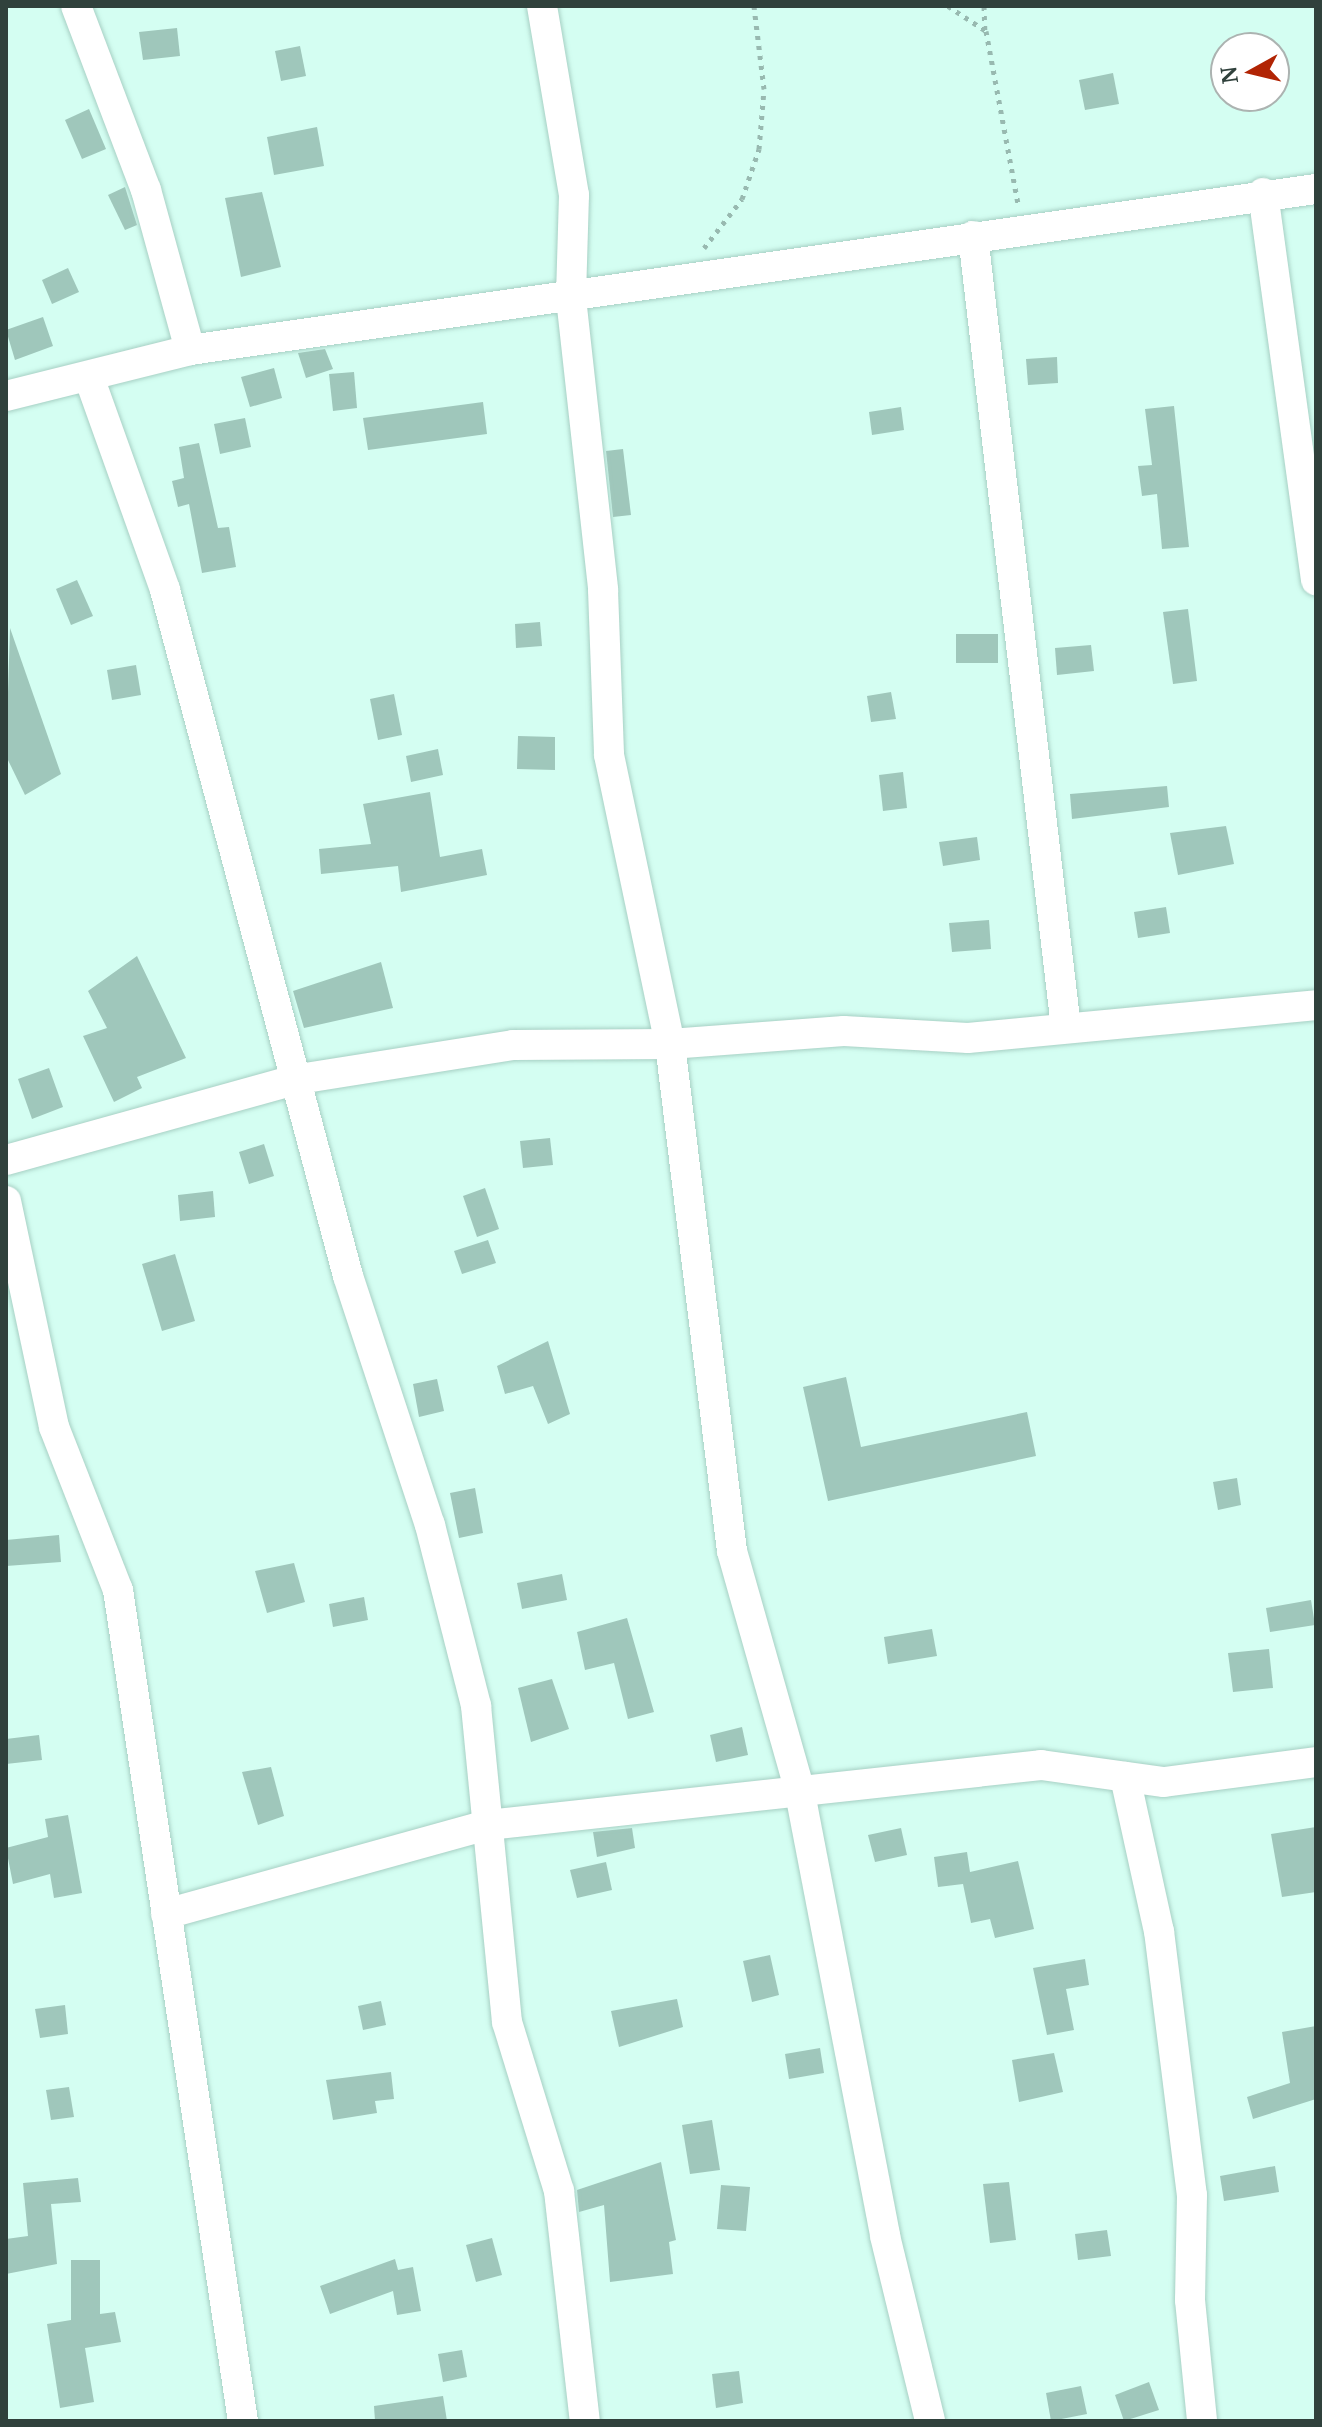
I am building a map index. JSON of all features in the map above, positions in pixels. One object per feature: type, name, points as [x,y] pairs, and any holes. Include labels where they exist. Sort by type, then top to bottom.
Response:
[{"type":"street","points":[[76,6],[146,190],[190,350]]},
{"type":"street","points":[[542,6],[574,195],[571,298],[603,590],[609,755],[670,1044],[732,1551],[799,1788],[885,2236],[930,2421]]},
{"type":"street","points":[[6,396],[90,380],[190,350],[571,298],[1263,193],[1316,189]]},
{"type":"street","points":[[1263,193],[1316,580]]},
{"type":"street","points":[[973,236],[1066,1028]]},
{"type":"street","points":[[90,380],[165,590],[299,1079],[348,1276],[430,1525],[476,1706],[507,2022],[559,2191],[585,2421]]},
{"type":"street","points":[[6,1160],[299,1079],[513,1045],[670,1044],[844,1031],[968,1038],[1316,1005]]},
{"type":"street","points":[[6,1201],[54,1427],[118,1590],[243,2421]]},
{"type":"street","points":[[166,1914],[488,1825],[799,1788],[1041,1765],[1164,1782],[1316,1762]]},
{"type":"street","points":[[1125,1777],[1159,1931],[1192,2195],[1190,2300],[1202,2421]]},
{"type":"path","points":[[688,280],[742,199],[759,149],[764,89],[754,6]]},
{"type":"path","points":[[948,6],[986,31]]},
{"type":"path","points":[[984,6],[1023,228]]},
{"type":"building","points":[[177,28],[180,56],[143,60],[139,32]]},
{"type":"building","points":[[300,46],[306,76],[281,81],[275,51]]},
{"type":"building","points":[[1113,73],[1119,104],[1085,110],[1079,80]]},
{"type":"building","points":[[89,109],[106,149],[82,159],[65,120]]},
{"type":"building","points":[[317,127],[324,166],[274,175],[267,137]]},
{"type":"building","points":[[125,187],[137,225],[125,230],[108,195]]},
{"type":"building","points":[[262,192],[281,267],[241,277],[225,198]]},
{"type":"building","points":[[68,268],[79,292],[52,304],[42,280]]},
{"type":"building","points":[[43,317],[53,346],[15,360],[6,330]]},
{"type":"building","points":[[325,349],[333,369],[306,378],[298,353]]},
{"type":"building","points":[[1057,357],[1058,383],[1028,385],[1026,359]]},
{"type":"building","points":[[274,368],[282,398],[250,407],[241,377]]},
{"type":"building","points":[[354,372],[357,408],[333,411],[329,374]]},
{"type":"building","points":[[483,402],[487,434],[368,450],[363,418]]},
{"type":"building","points":[[1174,406],[1189,547],[1162,549],[1157,494],[1142,496],[1138,466],[1152,465],[1145,409]]},
{"type":"building","points":[[901,407],[904,430],[872,435],[869,412]]},
{"type":"building","points":[[245,418],[251,447],[220,454],[214,424]]},
{"type":"building","points":[[199,443],[218,528],[229,527],[236,567],[202,573],[189,504],[178,507],[172,481],[184,478],[179,447]]},
{"type":"building","points":[[623,449],[631,515],[613,517],[606,451]]},
{"type":"building","points":[[77,580],[93,616],[71,625],[56,589]]},
{"type":"building","points":[[1188,609],[1197,681],[1173,684],[1163,612]]},
{"type":"building","points":[[540,622],[542,646],[516,648],[515,624]]},
{"type":"building","points":[[10,628],[61,774],[25,795],[6,756]]},
{"type":"building","points":[[956,634],[998,634],[998,663],[956,663]]},
{"type":"building","points":[[1091,645],[1094,671],[1057,675],[1055,648]]},
{"type":"building","points":[[136,665],[141,695],[112,700],[107,670]]},
{"type":"building","points":[[891,692],[896,719],[871,722],[867,696]]},
{"type":"building","points":[[394,694],[402,735],[378,740],[370,699]]},
{"type":"building","points":[[518,736],[555,737],[555,770],[517,769]]},
{"type":"building","points":[[438,749],[443,775],[411,782],[406,756]]},
{"type":"building","points":[[903,772],[907,808],[883,811],[879,775]]},
{"type":"building","points":[[1167,786],[1169,807],[1072,819],[1070,794]]},
{"type":"building","points":[[430,792],[440,857],[482,849],[487,875],[401,892],[398,866],[321,874],[319,849],[371,844],[363,804]]},
{"type":"building","points":[[1226,826],[1234,864],[1178,875],[1170,833]]},
{"type":"building","points":[[977,837],[980,860],[943,866],[939,842]]},
{"type":"building","points":[[1166,907],[1170,933],[1138,938],[1134,912]]},
{"type":"building","points":[[989,920],[991,949],[952,952],[949,923]]},
{"type":"building","points":[[137,956],[186,1058],[137,1077],[142,1088],[114,1102],[83,1036],[107,1028],[88,991]]},
{"type":"building","points":[[381,962],[393,1008],[304,1028],[293,991]]},
{"type":"building","points":[[49,1068],[63,1107],[32,1119],[18,1079]]},
{"type":"building","points":[[550,1138],[553,1165],[523,1168],[520,1141]]},
{"type":"building","points":[[264,1144],[274,1176],[249,1184],[239,1152]]},
{"type":"building","points":[[485,1188],[499,1229],[477,1237],[463,1196]]},
{"type":"building","points":[[213,1191],[215,1217],[180,1221],[178,1195]]},
{"type":"building","points":[[488,1240],[496,1263],[462,1274],[454,1251]]},
{"type":"building","points":[[175,1254],[195,1321],[162,1331],[142,1264]]},
{"type":"building","points":[[548,1341],[570,1414],[548,1424],[533,1386],[505,1394],[497,1366]]},
{"type":"building","points":[[846,1377],[861,1447],[1027,1412],[1036,1456],[828,1501],[803,1387]]},
{"type":"building","points":[[437,1379],[444,1411],[419,1417],[413,1384]]},
{"type":"building","points":[[1237,1478],[1241,1505],[1218,1510],[1213,1482]]},
{"type":"building","points":[[475,1488],[483,1533],[459,1538],[450,1493]]},
{"type":"building","points":[[59,1535],[61,1562],[6,1566],[6,1540]]},
{"type":"building","points":[[294,1563],[305,1602],[267,1613],[255,1571]]},
{"type":"building","points":[[562,1574],[567,1600],[522,1609],[517,1583]]},
{"type":"building","points":[[364,1597],[368,1620],[333,1627],[329,1604]]},
{"type":"building","points":[[1311,1600],[1315,1625],[1270,1632],[1266,1608]]},
{"type":"building","points":[[627,1618],[654,1712],[628,1719],[614,1663],[585,1670],[577,1632]]},
{"type":"building","points":[[932,1629],[937,1656],[888,1664],[884,1637]]},
{"type":"building","points":[[1269,1649],[1273,1688],[1233,1692],[1228,1653]]},
{"type":"building","points":[[552,1679],[569,1729],[531,1742],[518,1688]]},
{"type":"building","points":[[742,1727],[748,1755],[716,1762],[710,1735]]},
{"type":"building","points":[[39,1735],[42,1760],[6,1764],[6,1739]]},
{"type":"building","points":[[271,1767],[284,1816],[258,1825],[242,1772]]},
{"type":"building","points":[[68,1815],[82,1893],[54,1898],[50,1874],[13,1884],[6,1848],[48,1837],[45,1819]]},
{"type":"building","points":[[1316,1827],[1316,1892],[1282,1897],[1271,1834]]},
{"type":"building","points":[[632,1828],[635,1848],[597,1857],[593,1832]]},
{"type":"building","points":[[901,1828],[907,1855],[875,1862],[868,1835]]},
{"type":"building","points":[[967,1852],[970,1872],[1018,1861],[1034,1929],[995,1938],[990,1919],[971,1923],[963,1884],[938,1887],[934,1857]]},
{"type":"building","points":[[606,1862],[612,1890],[577,1898],[570,1870]]},
{"type":"building","points":[[770,1955],[779,1995],[752,2002],[743,1961]]},
{"type":"building","points":[[1085,1959],[1089,1985],[1066,1989],[1074,2030],[1047,2035],[1033,1968]]},
{"type":"building","points":[[677,1999],[683,2027],[619,2047],[611,2011]]},
{"type":"building","points":[[381,2001],[386,2025],[363,2030],[358,2006]]},
{"type":"building","points":[[65,2005],[68,2034],[40,2038],[35,2009]]},
{"type":"building","points":[[1316,2026],[1316,2099],[1253,2119],[1247,2097],[1290,2083],[1282,2032]]},
{"type":"building","points":[[820,2048],[824,2073],[789,2079],[785,2054]]},
{"type":"building","points":[[1054,2053],[1063,2092],[1019,2102],[1012,2060]]},
{"type":"building","points":[[391,2072],[394,2099],[375,2101],[377,2113],[333,2120],[326,2080]]},
{"type":"building","points":[[69,2087],[74,2117],[51,2120],[46,2090]]},
{"type":"building","points":[[712,2120],[720,2170],[690,2174],[682,2125]]},
{"type":"building","points":[[661,2162],[676,2240],[669,2242],[673,2274],[610,2282],[604,2205],[579,2212],[577,2190]]},
{"type":"building","points":[[1275,2166],[1279,2192],[1224,2201],[1220,2176]]},
{"type":"building","points":[[78,2178],[81,2202],[51,2204],[57,2264],[6,2274],[6,2239],[28,2236],[23,2183]]},
{"type":"building","points":[[1009,2182],[1016,2240],[990,2243],[983,2184]]},
{"type":"building","points":[[721,2185],[750,2187],[746,2231],[717,2229]]},
{"type":"building","points":[[1107,2230],[1111,2256],[1078,2260],[1075,2234]]},
{"type":"building","points":[[492,2238],[502,2275],[476,2282],[466,2245]]},
{"type":"building","points":[[395,2259],[398,2270],[413,2267],[421,2311],[397,2315],[393,2291],[330,2314],[320,2286]]},
{"type":"building","points":[[71,2260],[100,2260],[100,2314],[115,2312],[121,2342],[85,2348],[94,2402],[60,2408],[47,2324],[71,2320]]},
{"type":"building","points":[[462,2350],[467,2377],[443,2382],[438,2354]]},
{"type":"building","points":[[739,2371],[743,2403],[716,2408],[712,2374]]},
{"type":"building","points":[[1149,2382],[1159,2410],[1124,2421],[1115,2395]]},
{"type":"building","points":[[1081,2386],[1087,2414],[1051,2421],[1046,2393]]},
{"type":"building","points":[[443,2396],[447,2421],[375,2421],[374,2406]]}]
